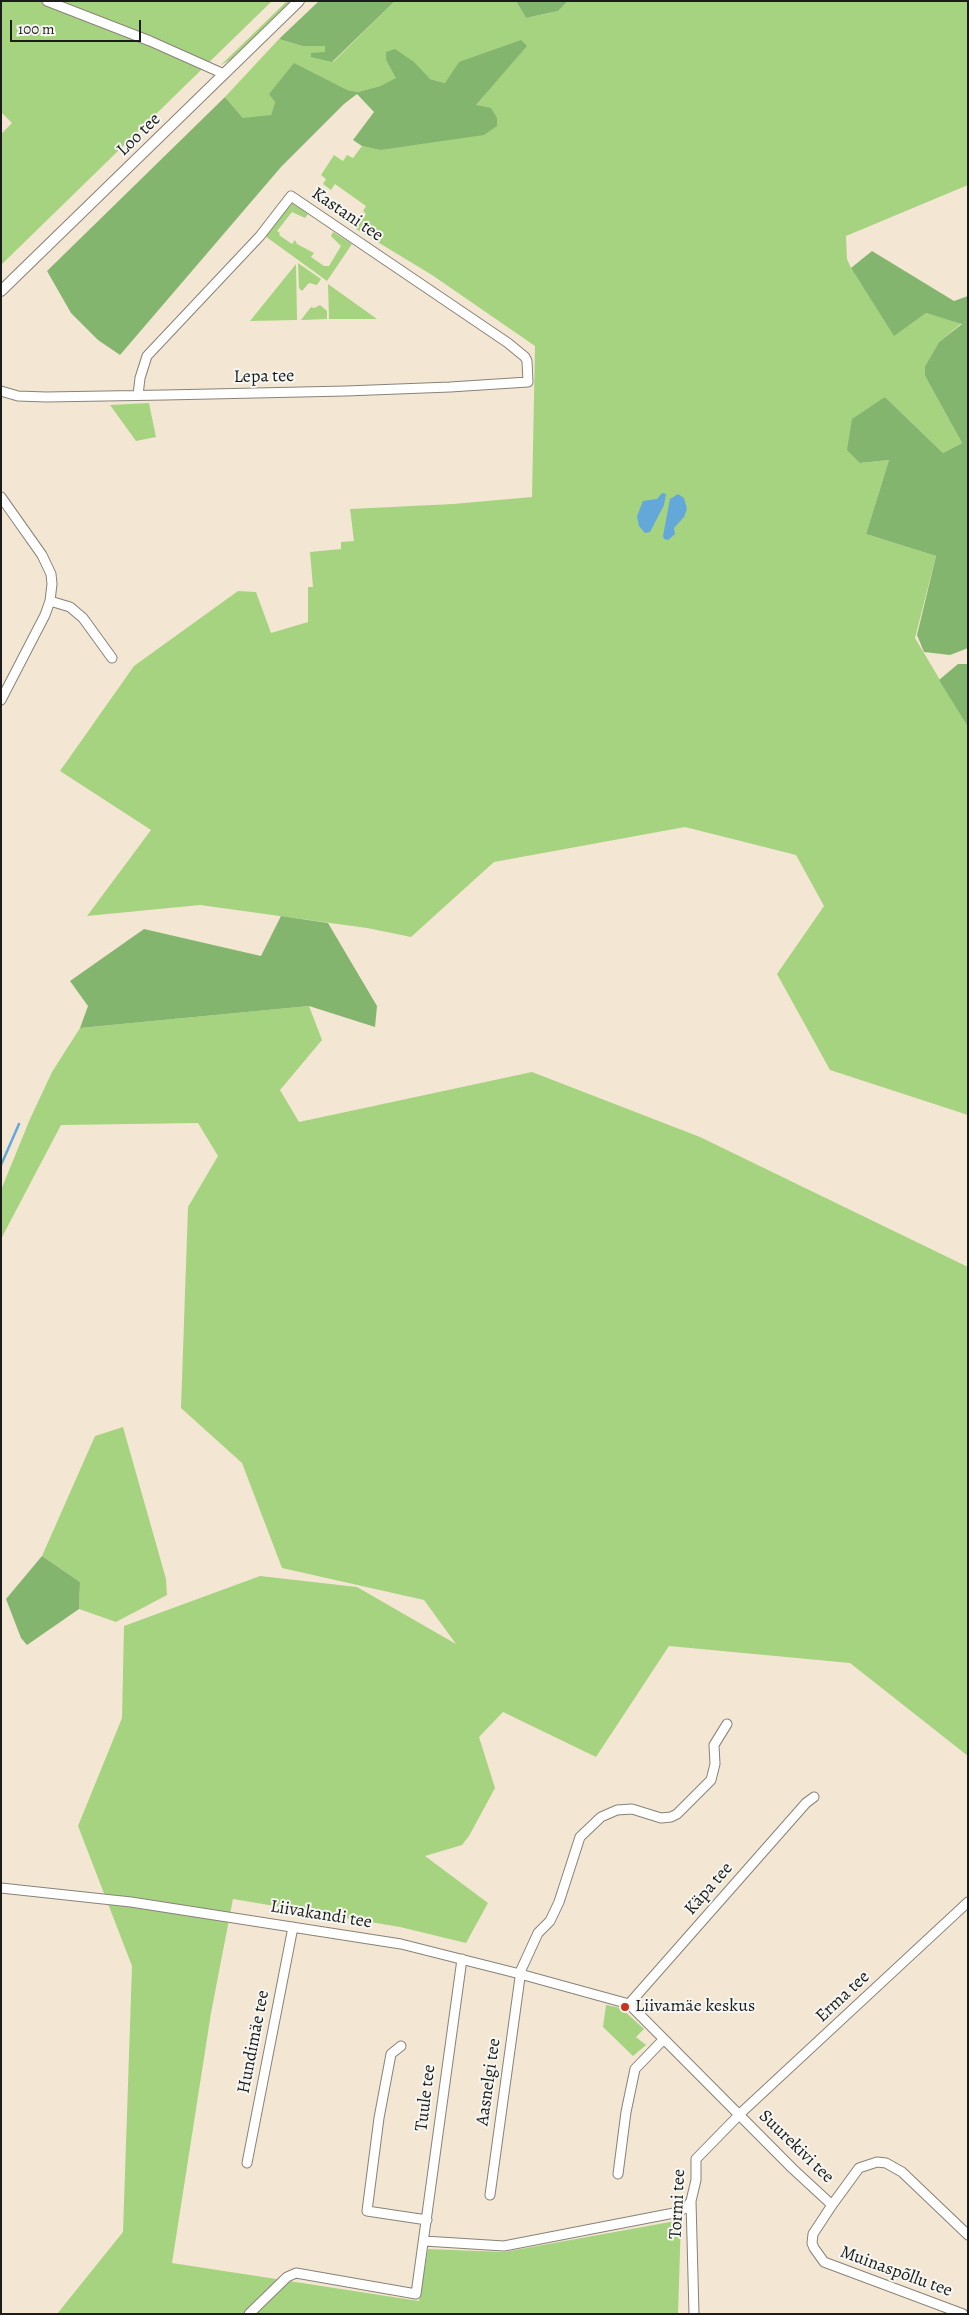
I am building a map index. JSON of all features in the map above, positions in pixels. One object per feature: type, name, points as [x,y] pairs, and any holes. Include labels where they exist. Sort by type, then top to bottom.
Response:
[{"type":"street","points":[[47,1],[150,41],[224,74]]},
{"type":"street","name":"Loo tee","points":[[1,291],[300,1]]},
{"type":"street","name":"Kastani tee","points":[[138,395],[140,378],[147,356],[258,238],[291,196],[525,357],[528,382]]},
{"type":"street","name":"Lepa tee","points":[[1,391],[32,397],[390,390],[528,382]]},
{"type":"street","points":[[1,497],[47,564],[52,584],[50,600],[28,650],[1,700]]},
{"type":"street","points":[[50,600],[70,607],[83,618],[112,658]]},
{"type":"street","name":"Aasnelgi tee","points":[[490,2195],[520,1974],[538,1933],[550,1921],[559,1902],[580,1837],[588,1827],[601,1817],[617,1810],[632,1809],[661,1818],[677,1814],[712,1780],[715,1764],[714,1745],[726,1724]]},
{"type":"street","name":"Käpa tee","points":[[629,2004],[806,1803],[814,1797]]},
{"type":"street","name":"Liivakandi tee","points":[[1,1888],[131,1902],[401,1944],[629,2004]]},
{"type":"street","name":"Erma tee","points":[[740,2115],[968,1902]]},
{"type":"street","name":"Hundimäe tee","points":[[247,2162],[293,1927]]},
{"type":"street","name":"Tuule tee","points":[[249,2314],[287,2277],[296,2272],[416,2294],[462,1959]]},
{"type":"street","name":"Suurekivi tee","points":[[629,2004],[793,2170],[832,2205],[860,2168],[877,2162],[886,2163],[902,2172],[968,2235]]},
{"type":"street","points":[[618,2174],[626,2112],[635,2069],[663,2040]]},
{"type":"street","points":[[401,2046],[391,2054],[379,2118],[367,2211],[427,2220]]},
{"type":"street","name":"Tormi tee","points":[[694,2314],[690,2201],[696,2180],[696,2159],[740,2115]]},
{"type":"street","points":[[424,2241],[504,2246],[674,2213],[686,2208],[690,2201]]},
{"type":"street","name":"Muinaspõllu tee","points":[[832,2205],[813,2234],[814,2248],[824,2262],[963,2314]]},
{"type":"green space","points":[[1,1],[272,1],[1,265],[1,134],[12,123],[1,112]]},
{"type":"green space","points":[[287,1],[291,1],[230,60],[221,65]]},
{"type":"green space","points":[[319,1],[395,1],[332,62],[311,57],[311,53],[325,52],[325,46],[302,46],[279,39]]},
{"type":"green space","points":[[395,1],[516,1],[526,18],[558,11],[568,1],[968,1],[968,185],[846,236],[847,259],[851,268],[894,335],[926,313],[962,323],[939,342],[925,366],[925,376],[962,443],[943,453],[885,397],[860,463],[889,460],[866,534],[936,556],[915,638],[968,727],[968,1115],[830,1070],[777,974],[824,906],[796,855],[685,827],[494,862],[411,937],[367,928],[200,905],[87,916],[151,830],[60,771],[134,666],[238,591],[256,592],[271,633],[308,622],[308,587],[313,587],[310,552],[341,549],[341,542],[354,541],[350,509],[453,504],[532,497],[535,346],[432,275],[356,229],[366,214],[363,211],[366,206],[335,184],[331,190],[323,184],[326,179],[321,175],[334,155],[343,161],[347,155],[353,158],[362,146],[380,150],[475,106],[527,45],[445,83],[430,79],[386,52],[386,60],[397,78],[380,86],[358,92],[347,90],[275,102],[271,115],[258,118],[243,118],[225,97],[279,39],[302,46],[325,46],[326,52],[333,62]]},
{"type":"green space","points":[[516,1],[568,1],[558,11],[526,18]]},
{"type":"green space","points":[[521,40],[527,46],[476,105],[491,108],[497,118],[497,126],[484,135],[380,150],[362,146],[353,140],[374,112],[357,94],[344,104],[281,167],[120,355],[98,340],[71,313],[47,271],[225,97],[243,118],[271,115],[275,102],[269,94],[294,63],[347,90],[358,92],[380,86],[396,78],[386,60],[386,52],[395,49],[414,62],[430,79],[445,83],[459,62]]},
{"type":"green space","points":[[292,203],[308,214],[305,218],[292,212],[277,231],[280,233],[279,235],[292,244],[295,240],[297,244],[314,253],[311,257],[324,266],[329,266],[341,246],[331,236],[333,232],[352,244],[327,281],[265,236]]},
{"type":"green space","points":[[872,251],[954,301],[968,296],[968,648],[950,655],[924,652],[917,635],[936,556],[866,534],[889,460],[860,463],[847,450],[852,419],[885,397],[943,453],[962,443],[925,376],[925,366],[939,342],[962,324],[926,313],[894,336],[851,268]]},
{"type":"green space","points":[[298,263],[321,279],[317,285],[309,283],[302,291],[299,288]]},
{"type":"green space","points":[[296,264],[297,320],[250,321]]},
{"type":"green space","points":[[328,284],[377,319],[329,319]]},
{"type":"green space","points":[[320,305],[327,311],[327,319],[301,320],[311,307],[314,308]]},
{"type":"green space","points":[[149,403],[156,437],[136,441],[110,405]]},
{"type":"green space","points":[[958,664],[968,664],[968,727],[939,680]]},
{"type":"green space","points":[[281,916],[328,923],[377,1006],[375,1027],[309,1006],[80,1028],[88,1006],[70,981],[144,929],[261,956]]},
{"type":"green space","points":[[309,1006],[322,1040],[280,1090],[299,1122],[532,1072],[700,1137],[968,1267],[968,1756],[850,1663],[669,1646],[596,1757],[503,1712],[479,1737],[495,1788],[469,1836],[462,1845],[425,1856],[488,1903],[466,1943],[400,1927],[233,1899],[211,2013],[172,2263],[419,2301],[428,2249],[504,2252],[681,2220],[678,2314],[57,2314],[123,2232],[132,1966],[78,1826],[122,1718],[124,1626],[260,1576],[357,1587],[456,1644],[424,1600],[282,1568],[242,1463],[181,1408],[188,1207],[218,1156],[198,1123],[61,1125],[1,1239],[1,1190],[30,1119],[52,1072],[80,1028]]},
{"type":"green space","points":[[123,1427],[166,1579],[167,1595],[116,1622],[79,1609],[80,1582],[42,1556],[95,1436]]},
{"type":"green space","points":[[42,1556],[80,1582],[79,1609],[27,1645],[21,1638],[6,1599]]},
{"type":"green space","points":[[606,2005],[621,2008],[644,2029],[636,2037],[646,2045],[633,2056],[603,2027]]},
{"type":"water","points":[[662,493],[666,494],[664,505],[650,532],[645,533],[639,526],[637,516],[643,501],[657,499]]},
{"type":"water","points":[[678,494],[684,498],[687,509],[684,517],[674,528],[675,534],[668,540],[664,539],[670,499]]},
{"type":"waterway","points":[[1,1165],[19,1124]]},
{"type":"place","name":"Liivamäe keskus","points":[[625,2007]]}]
